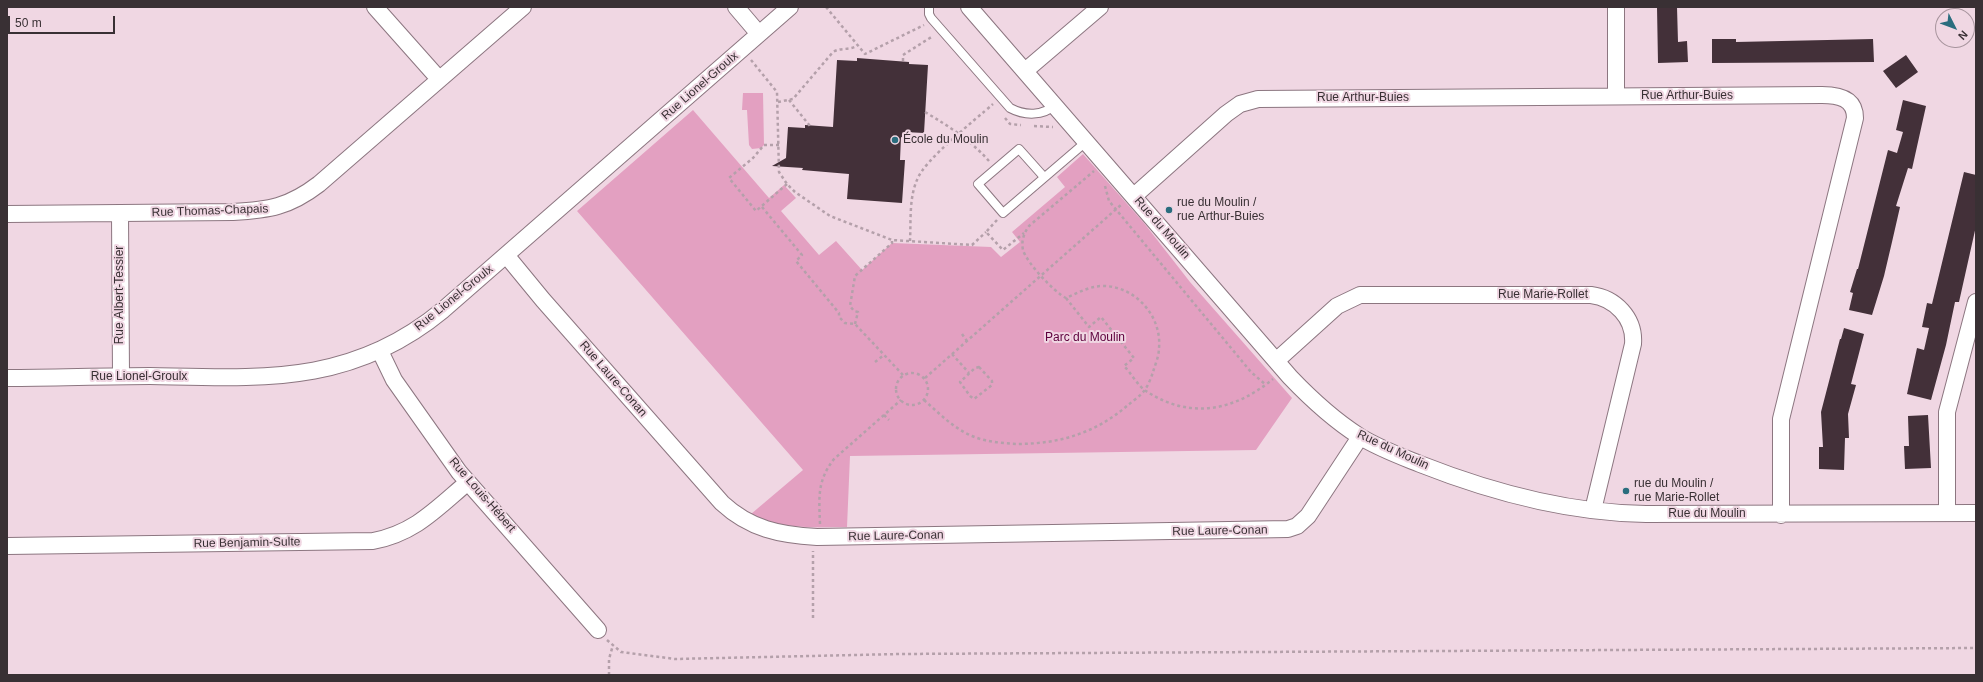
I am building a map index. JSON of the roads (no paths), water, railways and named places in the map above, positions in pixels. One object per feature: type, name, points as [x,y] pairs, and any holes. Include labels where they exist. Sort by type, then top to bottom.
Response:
[{"type":"street","points":[[375,7],[439,79]]},
{"type":"street","name":"Rue Thomas-Chapais","points":[[7,214],[120,214],[258,210],[272,209],[286,204],[309,192],[319,184],[522,7]]},
{"type":"street","points":[[736,7],[759,34]]},
{"type":"street","name":"Rue Lionel-Groulx","points":[[7,378],[121,376],[248,377],[294,374],[343,365],[380,351],[432,319],[790,7]]},
{"type":"street","name":"Rue du Moulin","points":[[969,7],[1087,141],[1130,198],[1276,369],[1320,407],[1360,437],[1402,457],[1456,477],[1524,497],[1594,510],[1636,514],[1781,515],[1976,512]]},
{"type":"street","points":[[1025,71],[1100,7]]},
{"type":"street","points":[[1616,7],[1616,96]]},
{"type":"street","name":"Rue Arthur-Buies","points":[[1130,198],[1226,114],[1250,101],[1616,96],[1834,95],[1846,99],[1854,109],[1855,118],[1852,138],[1781,419],[1781,515]]},
{"type":"street","name":"Rue Albert-Tessier","points":[[120,214],[121,376]]},
{"type":"street","name":"Rue Laure-Conan","points":[[506,255],[722,503],[748,523],[778,534],[817,537],[1288,529],[1297,526],[1308,516],[1360,437]]},
{"type":"street","name":"Rue Marie-Rollet","points":[[1276,369],[1337,306],[1360,295],[1591,295],[1609,300],[1619,307],[1628,319],[1633,334],[1634,344],[1594,510]]},
{"type":"street","points":[[1947,513],[1948,412],[1976,302]]},
{"type":"street","name":"Rue Louis-Hébert","points":[[380,351],[394,380],[468,482],[598,630]]},
{"type":"street","name":"Rue Benjamin-Sulte","points":[[7,546],[373,542],[395,536],[416,526],[468,482]]},
{"type":"lane","points":[[929,7],[931,18],[1010,108],[1025,113],[1037,113],[1047,112],[1055,105]]},
{"type":"lane","points":[[1044,178],[1019,149],[978,184],[1003,212],[1044,178],[1087,141]]},
{"type":"place","name":"École du Moulin","points":[[895,140]]},
{"type":"place","name":"rue du Moulin / rue Arthur-Buies","points":[[1169,210]]},
{"type":"place","name":"rue du Moulin / rue Marie-Rollet","points":[[1626,491]]},
{"type":"park label","name":"Parc du Moulin","points":[[1085,338]]}]
